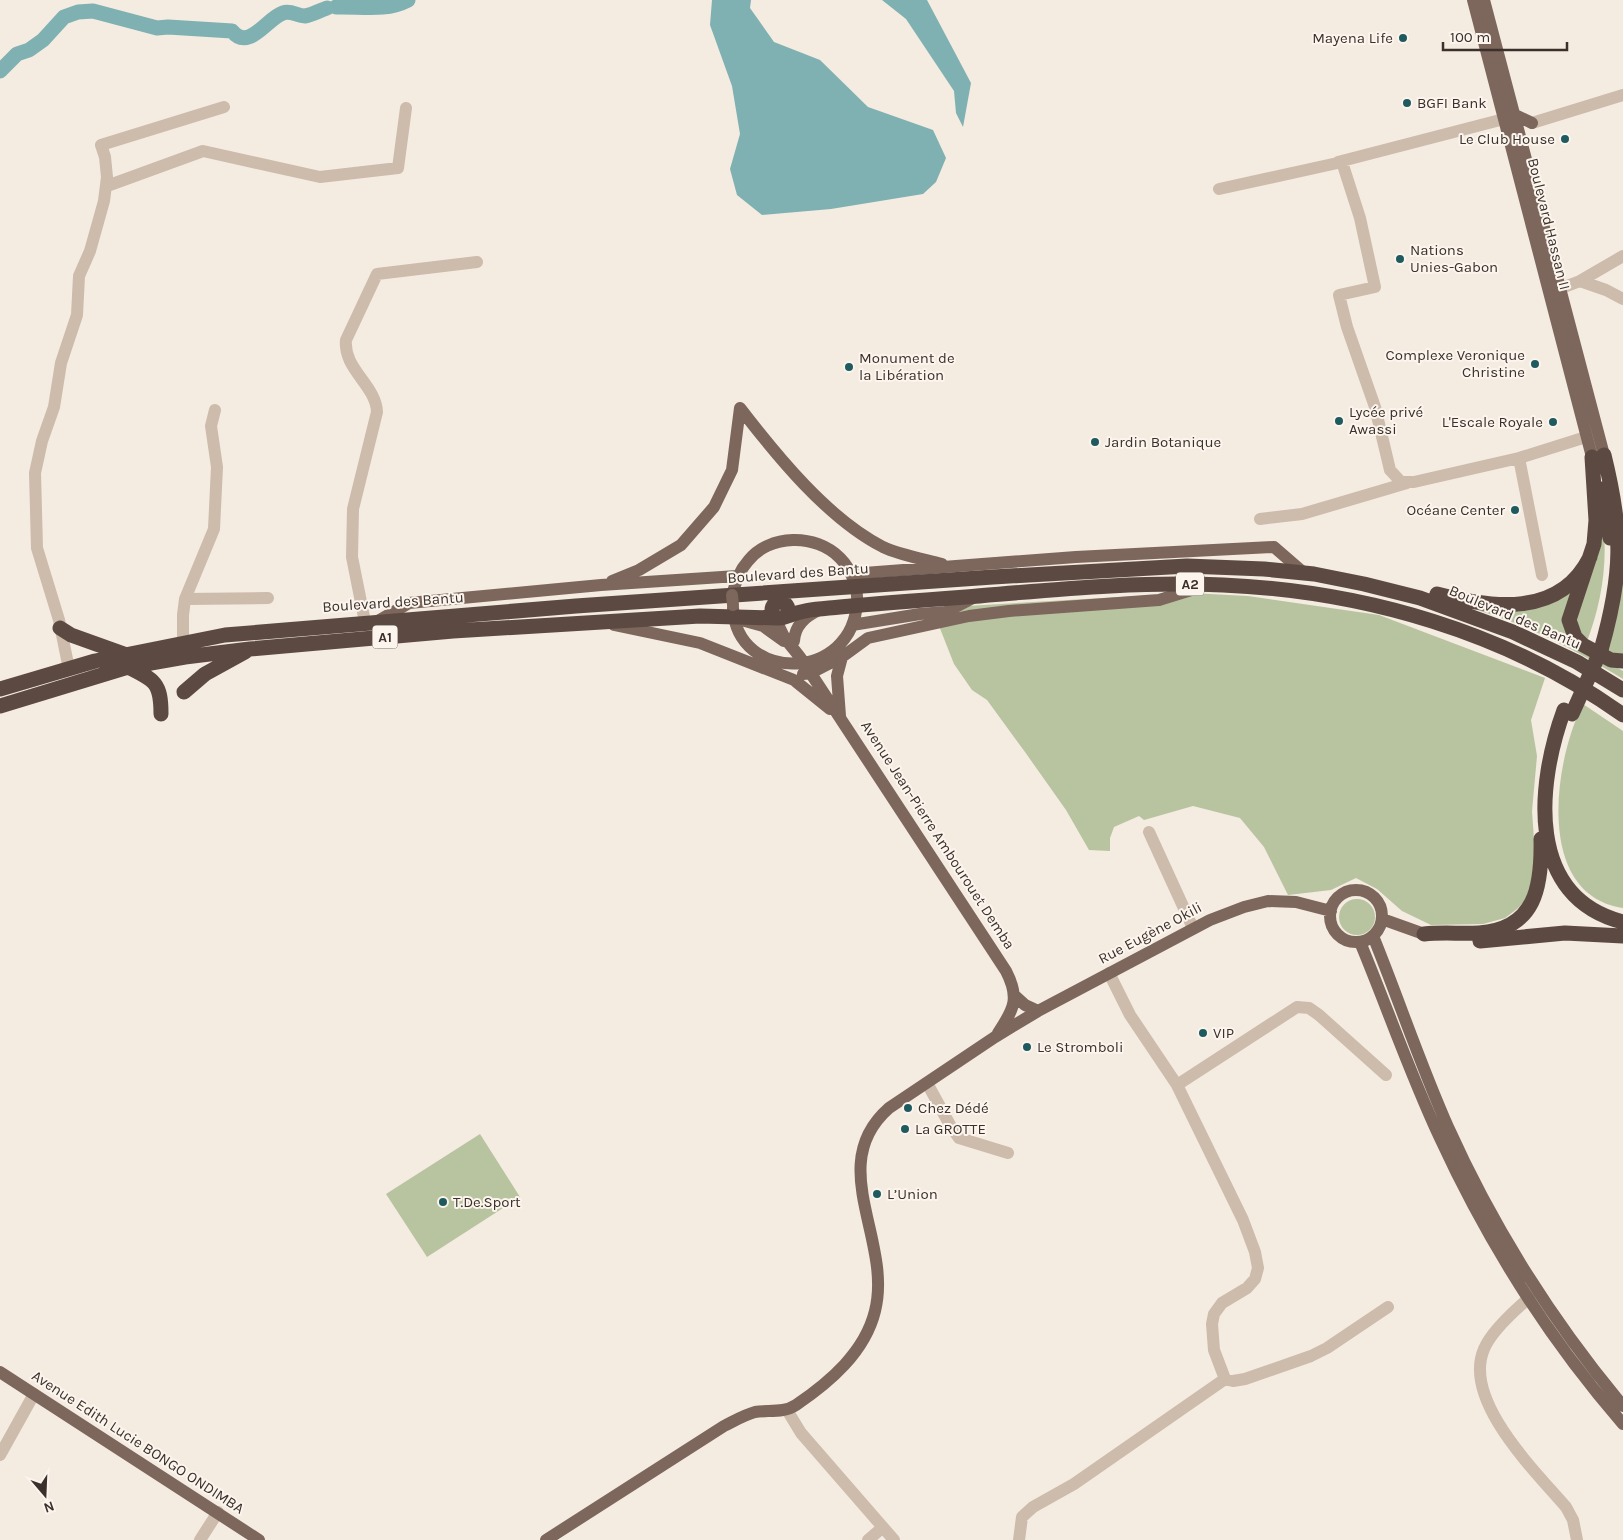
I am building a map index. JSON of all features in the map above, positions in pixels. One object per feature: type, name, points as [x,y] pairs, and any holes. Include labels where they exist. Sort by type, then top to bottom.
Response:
[{"type":"highway","points":[[1598,456],[1623,512]]},
{"type":"highway","points":[[1598,456],[1594,544],[1569,616],[1575,637],[1583,646],[1611,660],[1623,662]]},
{"type":"highway","points":[[1424,934],[1491,932],[1511,924],[1533,901],[1540,881],[1541,836],[1550,759],[1596,647],[1606,594],[1611,550],[1598,456]]},
{"type":"highway","points":[[1320,575],[1340,574],[1360,577],[1455,599],[1506,606],[1532,602],[1560,590],[1582,571],[1590,557]]},
{"type":"highway","name":"Boulevard des Bantu","points":[[0,690],[69,669],[127,661],[404,635],[700,616],[733,605],[750,594],[855,589],[923,582],[1187,566],[1304,573],[1378,587],[1447,607],[1513,632],[1588,668],[1623,690]]},
{"type":"highway","name":"Boulevard des Bantu","points":[[0,706],[183,643],[226,635],[600,604],[733,605],[800,611],[822,609],[855,589],[976,596],[1123,586],[1210,584],[1322,595],[1411,614],[1486,641],[1580,687],[1623,715]]},
{"type":"highway","points":[[600,604],[621,606],[752,600],[780,608],[792,597],[855,589]]},
{"type":"highway","points":[[60,628],[127,661],[146,675],[156,685],[160,694],[161,714]]},
{"type":"highway","points":[[184,692],[205,674],[250,649]]},
{"type":"highway","points":[[1568,712],[1556,780],[1555,815],[1560,851],[1568,873],[1584,894],[1604,907],[1623,911]]},
{"type":"highway","points":[[1545,810],[1546,834],[1560,878],[1588,908],[1623,922]]},
{"type":"highway","points":[[1424,934],[1436,938],[1468,941],[1565,933],[1623,936]]},
{"type":"main road","name":"Boulevard Hassan II","points":[[1473,0],[1510,117],[1520,136],[1559,288],[1598,456]]},
{"type":"main road","name":"Boulevard Hassan II","points":[[1484,0],[1586,437],[1598,456]]},
{"type":"main road","points":[[1510,117],[1532,122],[1520,136]]},
{"type":"main road","points":[[601,585],[639,570],[681,545],[714,507],[732,470],[740,408],[776,454],[834,514],[883,547],[949,566]]},
{"type":"main road","points":[[783,676],[805,664],[814,662],[834,651],[848,635],[852,625],[855,589],[839,557],[823,546],[804,540],[790,540],[765,547],[749,559],[738,576],[733,605],[740,634],[753,650],[772,660],[793,665],[805,664],[842,657],[868,638],[969,616],[1009,611],[1159,600],[1210,584]]},
{"type":"main road","points":[[855,589],[949,566],[1076,557],[1259,550],[1274,547],[1304,573]]},
{"type":"main road","points":[[371,622],[409,603],[601,585],[738,576]]},
{"type":"main road","points":[[852,625],[920,614],[946,612],[976,596]]},
{"type":"main road","name":"Avenue Jean-Pierre Ambourouet Demba","points":[[780,608],[791,643],[998,955],[1010,977],[1014,995]]},
{"type":"main road","points":[[700,616],[757,623],[791,643],[801,622],[822,609]]},
{"type":"main road","points":[[600,622],[700,644],[794,680],[840,716]]},
{"type":"main road","points":[[840,716],[837,676],[842,657]]},
{"type":"main road","points":[[1361,891],[1375,898],[1380,904],[1382,920],[1373,936],[1360,942],[1351,942],[1337,934],[1330,919],[1334,904],[1345,893],[1361,891]]},
{"type":"main road","name":"Rue Eugène Okili","points":[[787,1410],[842,1367],[865,1338],[875,1311],[878,1275],[876,1252],[861,1186],[860,1158],[863,1144],[874,1120],[995,1037],[1038,1011],[1193,928],[1227,913],[1268,901],[1296,902],[1331,911]]},
{"type":"main road","points":[[1382,920],[1424,934]]},
{"type":"main road","points":[[1373,936],[1442,1112],[1484,1199],[1542,1295],[1597,1374],[1623,1406]]},
{"type":"main road","points":[[1360,942],[1446,1151],[1482,1222],[1529,1298],[1579,1370],[1623,1424]]},
{"type":"main road","points":[[1014,995],[1025,1005],[1038,1011]]},
{"type":"main road","points":[[995,1037],[1012,1011],[1014,995]]},
{"type":"main road","name":"Avenue Edith Lucie BONGO ONDIMBA","points":[[0,1372],[218,1512],[258,1540]]},
{"type":"main road","points":[[546,1540],[724,1426],[754,1412],[787,1410]]},
{"type":"street","points":[[1532,122],[1623,95]]},
{"type":"street","points":[[69,669],[60,628],[37,548],[35,473],[42,441],[54,406],[61,363],[77,315],[79,276],[90,251],[107,186],[105,157],[101,145],[224,107]]},
{"type":"street","points":[[107,186],[203,151],[320,177],[398,168],[406,108]]},
{"type":"street","points":[[1219,189],[1340,162],[1510,117]]},
{"type":"street","points":[[1340,162],[1360,218],[1375,287],[1339,295],[1347,327],[1376,407],[1390,470],[1396,478],[1407,483]]},
{"type":"street","points":[[1559,288],[1580,280],[1623,256]]},
{"type":"street","points":[[371,622],[352,557],[353,509],[377,412],[376,403],[349,360],[345,347],[346,340],[377,274],[477,262]]},
{"type":"street","points":[[1580,280],[1623,299]]},
{"type":"street","points":[[183,643],[182,615],[185,599],[214,529],[216,467],[211,426],[215,410]]},
{"type":"street","points":[[1260,518],[1302,514],[1407,483],[1520,458],[1586,437]]},
{"type":"street","points":[[1520,458],[1542,575]]},
{"type":"street","points":[[185,599],[268,598]]},
{"type":"street","points":[[1149,832],[1193,928]]},
{"type":"street","points":[[1110,973],[1130,1015],[1178,1085],[1243,1220],[1255,1252],[1258,1268],[1255,1279],[1247,1288],[1222,1303],[1214,1314],[1212,1324],[1214,1350],[1225,1379]]},
{"type":"street","points":[[1178,1085],[1297,1007],[1310,1008],[1386,1075]]},
{"type":"street","points":[[927,1083],[959,1138],[1008,1153]]},
{"type":"street","points":[[1529,1298],[1485,1346],[1480,1362],[1480,1382],[1494,1417],[1566,1507],[1573,1520],[1577,1540]]},
{"type":"street","points":[[1019,1540],[1022,1517],[1032,1506],[1074,1484],[1225,1379],[1233,1381],[1245,1379],[1311,1356],[1327,1348],[1388,1307]]},
{"type":"street","points":[[0,1455],[34,1394]]},
{"type":"street","points":[[787,1410],[801,1433],[894,1540]]},
{"type":"street","points":[[200,1540],[218,1512]]},
{"type":"street","points":[[868,1540],[882,1528]]},
{"type":"green space","points":[[1604,531],[1605,546],[1599,603],[1586,644],[1574,624]]},
{"type":"green space","points":[[1623,581],[1623,658],[1604,655]]},
{"type":"green space","points":[[1577,584],[1567,608],[1581,647],[1623,671],[1623,679],[1551,639],[1494,615],[1474,609]]},
{"type":"green space","points":[[1190,593],[1248,596],[1379,615],[1545,678],[1531,720],[1537,756],[1532,811],[1536,868],[1525,901],[1505,918],[1483,924],[1431,925],[1402,911],[1377,889],[1356,878],[1331,890],[1288,895],[1264,847],[1240,818],[1193,806],[1144,820],[1139,816],[1114,827],[1110,838],[1110,851],[1089,850],[1066,810],[1025,752],[987,700],[972,690],[954,664],[932,608]]},
{"type":"green space","points":[[1583,704],[1623,731],[1623,908],[1595,898],[1575,879],[1564,853],[1559,822],[1559,790],[1573,728]]},
{"type":"green space","points":[[1357,899],[1364,900],[1370,904],[1374,910],[1374,924],[1370,930],[1364,934],[1357,935],[1350,934],[1344,930],[1340,924],[1339,917],[1340,910],[1344,904],[1350,900]]},
{"type":"green space","points":[[480,1134],[520,1197],[427,1257],[386,1194]]},
{"type":"water","points":[[712,0],[751,0],[750,8],[774,42],[820,60],[868,107],[933,130],[946,158],[936,182],[923,194],[831,209],[762,215],[737,195],[730,169],[740,134],[732,86],[710,25]]},
{"type":"water","points":[[882,0],[927,0],[971,83],[963,127],[956,113],[954,91],[906,19]]},
{"type":"waterway","points":[[336,7],[372,8],[390,6],[408,0]]},
{"type":"waterway","points":[[0,71],[17,54],[29,50],[43,40],[64,17],[78,12],[93,11],[157,28],[232,31],[238,36],[245,38],[258,32],[283,13],[289,12],[305,16],[327,8]]},
{"type":"place","name":"Mayena Life","points":[[1403,38]]},
{"type":"place","name":"BGFI Bank","points":[[1407,103]]},
{"type":"place","name":"Le Club House","points":[[1565,139]]},
{"type":"place","name":"Nations Unies-Gabon","points":[[1400,259]]},
{"type":"place","name":"Complexe Veronique Christine","points":[[1535,364]]},
{"type":"place","name":"Monument de la Libération","points":[[849,367]]},
{"type":"place","name":"Lycée privé Awassi","points":[[1339,421]]},
{"type":"place","name":"L'Escale Royale","points":[[1553,422]]},
{"type":"place","name":"Jardin Botanique","points":[[1095,442]]},
{"type":"place","name":"Océane Center","points":[[1515,510]]},
{"type":"place","name":"VIP","points":[[1203,1033]]},
{"type":"place","name":"Le Stromboli","points":[[1027,1047]]},
{"type":"place","name":"Chez Dédé","points":[[908,1108]]},
{"type":"place","name":"La GROTTE","points":[[905,1129]]},
{"type":"place","name":"L’Union","points":[[877,1194]]},
{"type":"place","name":"T.De.Sport","points":[[443,1202]]}]
